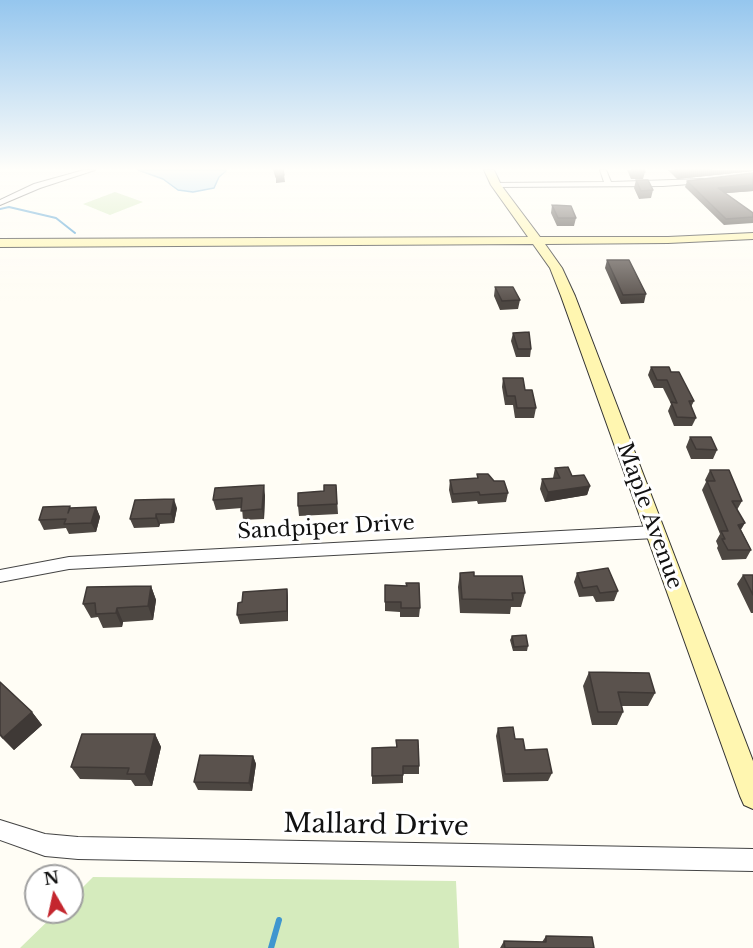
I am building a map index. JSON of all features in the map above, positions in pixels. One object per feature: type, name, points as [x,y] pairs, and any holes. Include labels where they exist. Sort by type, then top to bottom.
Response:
[{"type":"main road","name":"Maple Avenue","points":[[517,214],[556,268],[568,296],[753,796]]},
{"type":"main road","points":[[0,243],[668,240],[752,237]]},
{"type":"street","name":"Sandpiper Drive","points":[[0,576],[69,563],[655,532]]},
{"type":"street","name":"Mallard Drive","points":[[0,830],[45,845],[78,848],[753,860]]},
{"type":"green space","points":[[93,877],[456,881],[459,948],[20,948],[45,924],[84,924],[84,886]]},
{"type":"building","points":[[556,214],[574,214],[576,218],[558,218]]},
{"type":"building","points":[[721,214],[753,214],[753,217],[726,219]]},
{"type":"building","points":[[607,260],[629,260],[646,294],[623,295]]},
{"type":"building","points":[[495,287],[513,287],[520,300],[502,301]]},
{"type":"building","points":[[529,332],[531,349],[518,349],[513,333]]},
{"type":"building","points":[[651,367],[669,367],[671,372],[679,372],[694,401],[689,401],[696,418],[677,417],[671,402],[677,403],[667,380],[657,380]]},
{"type":"building","points":[[503,378],[523,378],[525,390],[532,390],[536,408],[517,408],[515,396],[507,396]]},
{"type":"building","points":[[690,437],[711,437],[717,450],[696,449]]},
{"type":"building","points":[[568,467],[572,476],[584,475],[590,486],[548,492],[542,479],[560,478],[555,468]]},
{"type":"building","points":[[710,470],[729,470],[742,501],[732,501],[745,523],[738,525],[751,550],[728,550],[722,539],[725,539],[721,531],[728,531],[707,481],[715,481]]},
{"type":"building","points":[[477,474],[488,474],[494,481],[504,481],[508,493],[453,494],[450,480],[478,478]]},
{"type":"building","points":[[264,485],[262,509],[241,511],[242,498],[213,500],[215,488]]},
{"type":"building","points":[[324,485],[336,485],[337,504],[298,506],[298,493],[324,491]]},
{"type":"building","points":[[174,499],[171,514],[156,514],[156,518],[130,519],[135,500]]},
{"type":"building","points":[[70,506],[68,513],[70,508],[96,507],[91,523],[64,524],[66,519],[39,520],[43,507]]},
{"type":"building","points":[[608,568],[618,591],[600,593],[597,586],[583,588],[577,573]]},
{"type":"building","points":[[474,572],[474,576],[522,576],[525,593],[512,593],[513,600],[462,599],[460,573]]},
{"type":"building","points":[[743,575],[753,575],[753,595]]},
{"type":"building","points":[[406,583],[419,583],[420,608],[401,608],[401,602],[385,602],[385,585],[407,586]]},
{"type":"building","points":[[151,586],[148,606],[117,608],[116,613],[96,614],[95,603],[83,604],[87,587]]},
{"type":"building","points":[[287,589],[287,611],[237,615],[238,603],[242,602],[243,592]]},
{"type":"building","points":[[526,635],[528,646],[514,647],[512,636]]},
{"type":"building","points":[[589,672],[649,673],[655,693],[618,692],[623,712],[598,712]]},
{"type":"building","points":[[0,682],[32,712],[3,738],[0,734]]},
{"type":"building","points":[[513,727],[515,739],[523,739],[525,750],[547,749],[552,773],[505,774],[498,728]]},
{"type":"building","points":[[82,734],[155,734],[145,774],[127,774],[129,768],[71,767]]},
{"type":"building","points":[[396,740],[418,740],[419,766],[403,766],[403,775],[372,776],[372,748],[397,747]]},
{"type":"building","points":[[200,755],[253,756],[249,783],[194,782]]},
{"type":"building","points":[[546,936],[592,937],[594,948],[505,948],[504,941],[546,942]]},
{"type":"waterway","points":[[40,214],[56,218],[75,233]]},
{"type":"waterway","points":[[271,948],[279,920]]}]
